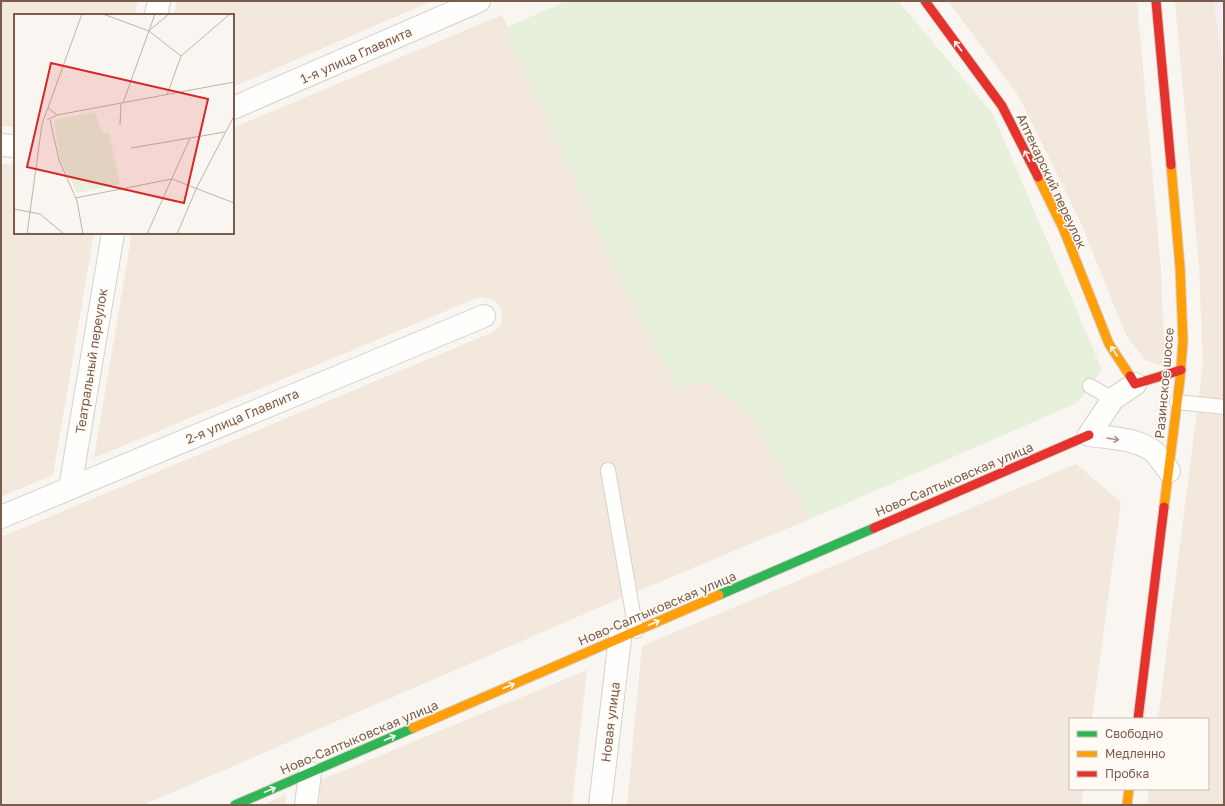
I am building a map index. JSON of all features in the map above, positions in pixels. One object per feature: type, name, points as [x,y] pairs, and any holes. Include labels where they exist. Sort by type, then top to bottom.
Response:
[{"type":"street","points":[[156,14],[159,1]]},
{"type":"street","name":"1-я улица Главлита","points":[[234,108],[479,1]]},
{"type":"street","name":"Аптекарский переулок","points":[[925,1],[1002,106],[1063,228],[1109,344],[1136,384]]},
{"type":"street","name":"Разинское шоссе","points":[[1138,718],[1169,471],[1183,341],[1180,267],[1156,1]]},
{"type":"street","points":[[1,145],[14,146]]},
{"type":"street","name":"Театральный переулок","points":[[70,488],[112,234]]},
{"type":"street","name":"2-я улица Главлита","points":[[1,517],[484,316]]},
{"type":"street","points":[[1169,471],[1154,451],[1142,445],[1128,441],[1089,435],[1112,399],[1136,384],[1181,370]]},
{"type":"street","name":"Ново-Салтыковская улица","points":[[235,805],[1089,435]]},
{"type":"street","name":"Новая улица","points":[[600,805],[628,635]]},
{"type":"street","points":[[306,805],[310,772]]},
{"type":"street","points":[[1127,805],[1129,790]]},
{"type":"lane","points":[[1090,386],[1112,399]]},
{"type":"lane","points":[[1177,402],[1224,407]]},
{"type":"lane","points":[[608,470],[628,635]]},
{"type":"shaded area","points":[[1,1],[138,1],[135,14],[14,14],[14,127],[1,126]]},
{"type":"shaded area","points":[[177,1],[432,1],[234,87],[234,14],[174,14]]},
{"type":"shaded area","points":[[948,1],[1137,1],[1161,269],[1165,367],[1145,360],[1126,335],[1080,221],[1019,97]]},
{"type":"shaded area","points":[[1175,1],[1224,1],[1224,805],[1147,805],[1149,790],[1209,790],[1209,718],[1158,718],[1203,364],[1199,266]]},
{"type":"shaded area","points":[[1214,1],[1224,1],[1224,68],[1223,68]]},
{"type":"shaded area","points":[[502,15],[616,269],[709,382],[753,418],[810,519],[619,599],[143,805],[1,805],[1,537],[491,333],[500,326],[502,320],[501,308],[494,300],[482,297],[477,298],[94,458],[132,234],[234,234],[234,128]]},
{"type":"shaded area","points":[[1,164],[14,165],[14,234],[94,234],[53,475],[1,497]]},
{"type":"shaded area","points":[[1076,464],[1121,502],[1092,718],[1069,718],[1069,790],[1083,790],[1081,805],[627,805],[642,646]]},
{"type":"shaded area","points":[[587,670],[572,805],[319,805],[321,780]]},
{"type":"shaded area","points":[[286,794],[285,805],[263,805]]},
{"type":"green space","points":[[566,1],[898,1],[993,114],[1102,370],[1077,403],[810,519],[753,418],[709,382],[677,387],[616,269],[505,28]]},
{"type":"traffic: fast","points":[[719,595],[874,528]]},
{"type":"traffic: fast","points":[[235,805],[413,728]]},
{"type":"traffic: slow","points":[[1164,507],[1180,379],[1183,341],[1180,267],[1171,165]]},
{"type":"traffic: slow","points":[[1038,177],[1063,228],[1109,344],[1130,376]]},
{"type":"traffic: slow","points":[[413,728],[719,595]]},
{"type":"traffic: slow","points":[[1127,805],[1129,790]]},
{"type":"traffic: jam","points":[[925,1],[1002,106],[1038,177]]},
{"type":"traffic: jam","points":[[1156,1],[1171,165]]},
{"type":"traffic: jam","points":[[1130,376],[1135,384],[1181,370]]},
{"type":"traffic: jam","points":[[874,528],[1089,435]]},
{"type":"traffic: jam","points":[[1138,718],[1164,507]]}]
